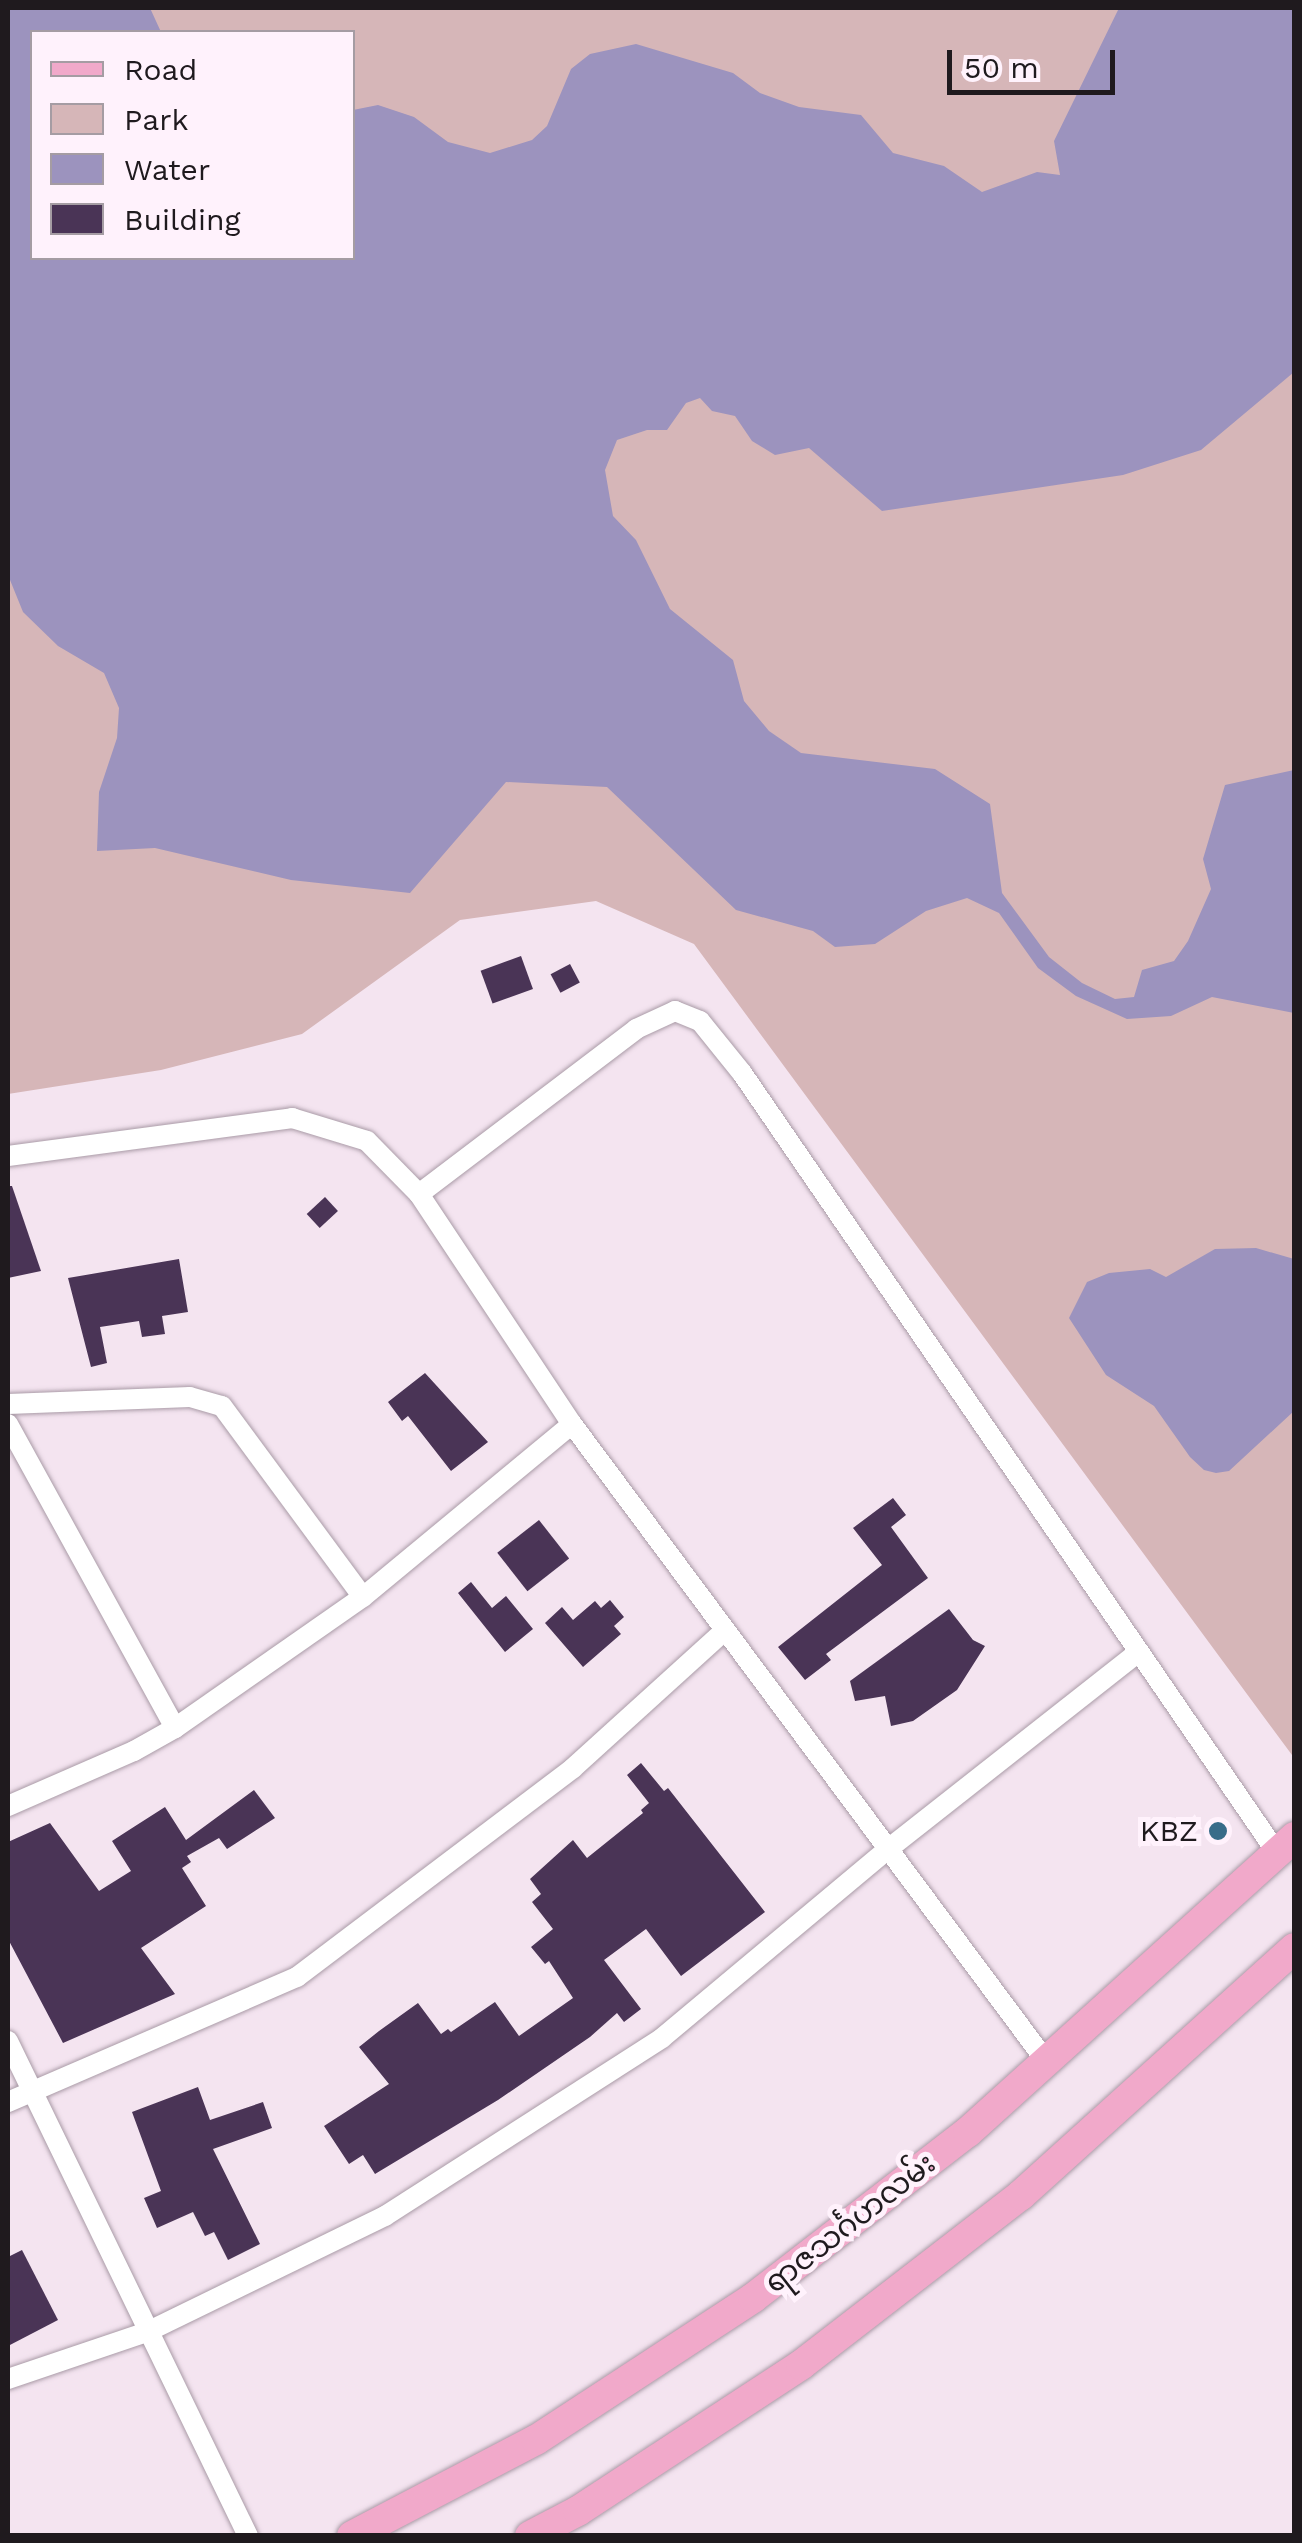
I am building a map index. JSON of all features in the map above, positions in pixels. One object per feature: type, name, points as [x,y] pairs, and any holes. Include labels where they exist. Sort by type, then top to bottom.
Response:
[{"type":"main road","name":"ရာဇသင်္ဂဟလမ်း","points":[[352,2536],[536,2440],[753,2298],[968,2132],[1286,1845]]},
{"type":"main road","points":[[530,2536],[578,2511],[801,2365],[1021,2195],[1294,1948]]},
{"type":"street","points":[[419,1194],[636,1028],[675,1011],[700,1021],[742,1073],[1139,1652],[1286,1845]]},
{"type":"street","points":[[8,1156],[292,1118],[367,1141],[419,1194],[572,1424],[1046,2061]]},
{"type":"street","points":[[8,1404],[190,1397],[222,1406],[363,1596]]},
{"type":"street","points":[[8,1424],[175,1728]]},
{"type":"street","points":[[8,1806],[134,1751],[175,1728],[363,1596],[572,1424]]},
{"type":"street","points":[[8,2102],[36,2094],[297,1977],[573,1768],[725,1630]]},
{"type":"street","points":[[8,2379],[146,2332],[385,2216],[662,2038],[887,1850],[1139,1652]]},
{"type":"street","points":[[8,2042],[248,2536]]},
{"type":"green space","points":[[8,8],[1294,8],[1292,1755],[694,944],[596,901],[460,920],[302,1034],[161,1070],[8,1094]]},
{"type":"water","points":[[8,8],[150,8],[160,30],[30,30],[30,260],[355,260],[355,110],[378,105],[414,117],[448,142],[490,153],[532,140],[547,126],[571,69],[590,54],[636,44],[733,73],[760,93],[799,107],[861,115],[893,153],[944,166],[982,192],[1037,172],[1060,175],[1054,141],[1119,8],[1294,8],[1294,372],[1201,450],[1123,475],[882,511],[809,448],[775,455],[752,441],[735,416],[712,411],[700,398],[686,403],[667,430],[647,430],[617,440],[605,470],[613,516],[636,540],[670,609],[733,660],[744,701],[769,731],[801,753],[935,769],[990,804],[1002,893],[1049,957],[1082,983],[1115,999],[1134,997],[1142,970],[1174,961],[1188,941],[1211,889],[1203,859],[1225,785],[1294,770],[1294,1013],[1212,997],[1171,1016],[1127,1019],[1076,996],[1038,968],[999,913],[967,898],[926,911],[875,944],[835,947],[813,931],[736,910],[607,787],[506,782],[410,893],[291,880],[155,848],[97,851],[99,792],[117,738],[119,708],[104,673],[58,646],[23,612],[8,575]]},
{"type":"water","points":[[1256,1248],[1294,1259],[1294,1411],[1229,1471],[1216,1473],[1204,1470],[1190,1457],[1154,1406],[1106,1375],[1069,1318],[1087,1282],[1109,1273],[1150,1269],[1166,1277],[1215,1249]]},
{"type":"building","points":[[521,956],[533,989],[493,1004],[481,971]]},
{"type":"building","points":[[570,964],[580,983],[560,993],[551,974]]},
{"type":"building","points":[[8,1186],[12,1186],[41,1271],[8,1278]]},
{"type":"building","points":[[325,1197],[338,1211],[320,1228],[307,1214]]},
{"type":"building","points":[[179,1259],[188,1312],[162,1316],[165,1334],[142,1337],[139,1321],[100,1327],[107,1363],[91,1367],[68,1278]]},
{"type":"building","points":[[425,1373],[488,1442],[451,1471],[408,1416],[402,1421],[388,1402]]},
{"type":"building","points":[[893,1498],[906,1515],[891,1527],[928,1578],[826,1654],[831,1660],[805,1680],[778,1647],[882,1565],[853,1528]]},
{"type":"building","points":[[539,1520],[569,1559],[527,1591],[497,1553]]},
{"type":"building","points":[[471,1582],[492,1608],[506,1596],[533,1629],[505,1652],[458,1593]]},
{"type":"building","points":[[610,1600],[624,1617],[614,1626],[621,1634],[583,1667],[545,1623],[562,1607],[573,1620],[595,1601],[601,1608]]},
{"type":"building","points":[[949,1609],[973,1640],[985,1646],[957,1690],[913,1721],[891,1726],[885,1696],[855,1701],[850,1681]]},
{"type":"building","points":[[641,1763],[664,1791],[668,1788],[765,1912],[681,1976],[646,1929],[604,1960],[641,2009],[624,2022],[617,2013],[590,2037],[498,2100],[375,2174],[363,2155],[349,2164],[324,2126],[389,2084],[359,2047],[379,2031],[418,2003],[441,2034],[448,2029],[451,2032],[495,2002],[519,2036],[573,1998],[549,1961],[545,1964],[531,1947],[553,1929],[532,1902],[541,1894],[530,1879],[573,1840],[587,1858],[643,1813],[641,1810],[649,1803],[627,1775]]},
{"type":"building","points":[[254,1790],[275,1818],[227,1849],[219,1838],[187,1856],[191,1862],[182,1868],[206,1906],[141,1948],[175,1994],[63,2043],[8,1939],[8,1842],[50,1823],[99,1891],[131,1871],[112,1841],[165,1807],[186,1840]]},
{"type":"building","points":[[198,2087],[210,2120],[263,2102],[272,2128],[213,2149],[260,2244],[228,2260],[214,2232],[205,2236],[193,2212],[157,2228],[144,2198],[161,2191],[132,2112]]},
{"type":"building","points":[[22,2250],[58,2320],[8,2346],[8,2257]]},
{"type":"place","name":"KBZ","points":[[1218,1831]]}]
